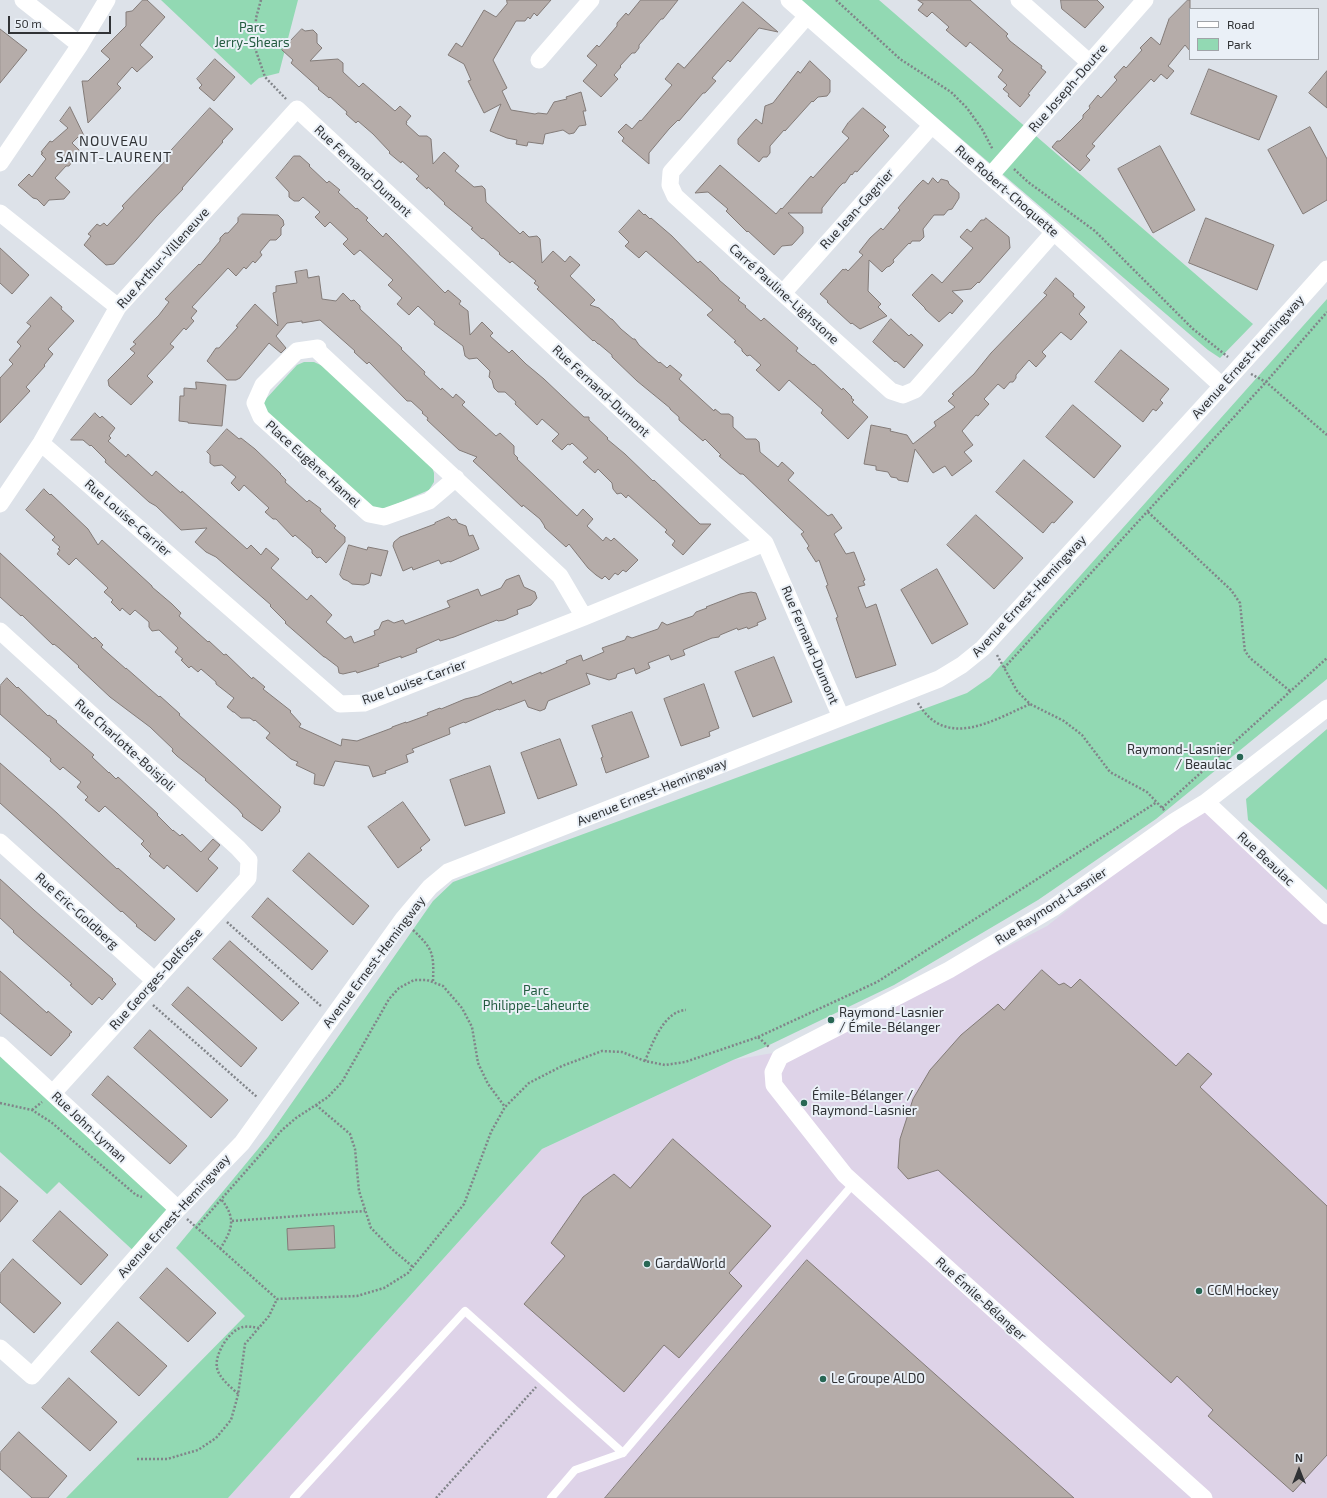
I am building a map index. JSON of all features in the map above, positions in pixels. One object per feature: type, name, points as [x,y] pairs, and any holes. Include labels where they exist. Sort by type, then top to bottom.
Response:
[{"type":"street","points":[[23,0],[80,45]]},
{"type":"street","points":[[0,163],[80,45],[107,0]]},
{"type":"street","points":[[539,60],[591,0]]},
{"type":"street","name":"Rue Robert-Choquette","points":[[788,0],[1054,232],[1222,386]]},
{"type":"street","points":[[1018,0],[1090,63]]},
{"type":"street","name":"Rue Joseph-Doutre","points":[[990,176],[1146,0]]},
{"type":"street","name":"Carré Pauline-Lighstone","points":[[807,16],[670,172],[670,185],[675,196],[891,391],[904,395],[915,390],[1054,232]]},
{"type":"street","name":"Rue Arthur-Villeneuve","points":[[0,504],[41,443],[118,307],[296,109]]},
{"type":"street","name":"Rue Fernand-Dumont","points":[[296,109],[766,543],[841,717]]},
{"type":"street","name":"Rue Jean-Gagnier","points":[[783,293],[932,126]]},
{"type":"street","points":[[0,213],[118,307]]},
{"type":"street","name":"Avenue Ernest-Hemingway","points":[[0,1348],[32,1376],[178,1210],[242,1143],[403,919],[430,887],[448,872],[939,679],[962,665],[983,648],[1327,269]]},
{"type":"street","name":"Place Eugène-Hamel","points":[[456,478],[429,501],[384,517],[368,514],[261,417],[255,403],[263,385],[297,351],[318,348],[317,350],[456,478],[560,576],[584,617]]},
{"type":"street","name":"Rue Louise-Carrier","points":[[41,443],[340,704],[364,703],[584,617],[766,543]]},
{"type":"street","name":"Rue Charlotte-Boisjoli","points":[[0,631],[238,848],[249,860]]},
{"type":"street","name":"Rue Raymond-Lasnier","points":[[780,1057],[949,970],[1053,908],[1175,821],[1206,802],[1327,708]]},
{"type":"street","name":"Rue Beaulac","points":[[1206,802],[1327,916]]},
{"type":"street","name":"Rue Eric-Goldberg","points":[[0,842],[155,981]]},
{"type":"street","name":"Rue Georges-Delfosse","points":[[53,1093],[248,878],[249,860]]},
{"type":"street","name":"Rue John-Lyman","points":[[0,1045],[178,1210]]},
{"type":"street","name":"Rue Émile-Bélanger","points":[[780,1057],[773,1072],[774,1085],[845,1175],[1204,1498]]},
{"type":"lane","points":[[551,1498],[575,1470],[624,1453],[854,1183]]},
{"type":"lane","points":[[294,1498],[465,1311],[624,1453]]},
{"type":"path","points":[[261,0],[256,18],[255,48],[265,77],[296,109]]},
{"type":"path","points":[[836,0],[900,59],[951,92],[967,108],[982,129],[994,151]]},
{"type":"path","points":[[1011,167],[1028,182],[1095,231],[1193,329],[1226,355]]},
{"type":"path","points":[[1004,668],[1266,382],[1327,312]]},
{"type":"path","points":[[1248,372],[1266,382],[1327,435]]},
{"type":"path","points":[[1148,512],[1234,593],[1240,603],[1245,651],[1250,658],[1290,691]]},
{"type":"path","points":[[983,648],[997,655],[1017,691],[1030,704],[1064,721],[1082,735],[1110,772],[1147,792],[1175,821]]},
{"type":"path","points":[[1162,808],[1327,658]]},
{"type":"path","points":[[918,703],[925,714],[940,725],[957,728],[971,728],[986,724],[1030,704]]},
{"type":"path","points":[[178,1210],[196,1228],[277,1299],[357,1296],[384,1288],[408,1273],[464,1204],[491,1132],[505,1107],[529,1083],[562,1066],[602,1051],[622,1052],[645,1061],[665,1066],[685,1062],[758,1037],[877,982],[1157,802]]},
{"type":"path","points":[[403,919],[430,949],[434,959],[433,981]]},
{"type":"path","points":[[227,923],[333,1017]]},
{"type":"path","points":[[196,1228],[282,1130],[296,1118],[328,1097],[342,1082],[389,998],[399,988],[414,980],[433,981],[443,986],[462,1008],[472,1027],[478,1063],[488,1084],[505,1107]]},
{"type":"path","points":[[158,1008],[268,1107]]},
{"type":"path","points":[[645,1061],[653,1041],[664,1024],[672,1015],[681,1010],[686,1010]]},
{"type":"path","points":[[758,1037],[780,1057]]},
{"type":"path","points":[[0,1103],[32,1110],[52,1122],[136,1195],[143,1198]]},
{"type":"path","points":[[316,1105],[350,1134],[355,1149],[359,1191],[371,1228],[413,1267]]},
{"type":"path","points":[[220,1249],[232,1228],[232,1221],[226,1206],[221,1199]]},
{"type":"path","points":[[232,1221],[365,1211]]},
{"type":"path","points":[[137,1459],[167,1459],[198,1450],[216,1438],[231,1420],[238,1395],[245,1344],[269,1316],[277,1299]]},
{"type":"path","points":[[238,1395],[220,1375],[217,1370],[216,1363],[222,1346],[230,1335],[237,1329],[249,1327],[258,1328]]},
{"type":"path","points":[[436,1498],[542,1380]]},
{"type":"shaded area","points":[[1206,802],[1327,924],[1327,1498],[228,1498],[542,1149],[733,1060],[818,1045],[1047,926]]},
{"type":"green space","name":"Parc Jerry-Shears","points":[[161,0],[298,0],[279,73],[259,78],[251,85]]},
{"type":"green space","points":[[799,0],[879,0],[1253,324],[1220,358],[1208,350]]},
{"type":"green space","name":"Parc Philippe-Laheurte","points":[[1327,299],[1327,679],[1156,819],[1038,900],[894,985],[763,1048],[733,1060],[542,1149],[228,1498],[66,1498],[245,1316],[176,1248],[268,1137],[433,901],[453,882],[967,693],[990,677]]},
{"type":"green space","points":[[304,362],[314,362],[327,368],[431,464],[434,473],[434,482],[429,490],[385,509],[371,507],[270,416],[264,408],[264,401],[297,365]]},
{"type":"green space","points":[[1327,729],[1327,890],[1248,820],[1246,799]]},
{"type":"green space","points":[[0,1047],[178,1209],[138,1255],[59,1182],[47,1194],[0,1152]]},
{"type":"building","points":[[143,0],[147,0],[165,17],[140,45],[153,57],[137,72],[132,67],[117,84],[121,88],[88,123],[82,81],[88,81],[110,59],[101,51],[126,26],[126,12],[132,11]]},
{"type":"building","points":[[507,0],[551,0],[537,16],[534,13],[530,19],[528,17],[525,21],[516,21],[493,60],[507,88],[502,91],[511,110],[535,114],[547,114],[554,102],[567,99],[566,97],[581,92],[586,111],[583,111],[586,125],[579,126],[574,133],[569,134],[563,130],[545,134],[543,144],[528,142],[527,146],[516,144],[517,140],[507,138],[490,131],[501,104],[484,113],[468,81],[471,80],[464,64],[448,55],[456,43],[462,47],[484,10],[496,17],[507,4]]},
{"type":"building","points":[[641,0],[678,0],[639,45],[639,48],[635,53],[632,53],[620,66],[621,67],[614,75],[618,79],[601,97],[583,81],[597,65],[587,56],[597,45],[599,47],[617,26],[617,23],[626,13],[628,15]]},
{"type":"building","points":[[918,0],[970,0],[1008,34],[1006,36],[1010,41],[1042,66],[1041,68],[1046,72],[1028,94],[1030,95],[1020,107],[1003,89],[1007,85],[998,77],[1003,70],[970,42],[966,47],[946,30],[949,27],[932,12],[927,17],[918,10],[923,4]]},
{"type":"building","points":[[1061,0],[1097,0],[1104,7],[1085,28],[1062,9]]},
{"type":"building","points":[[1188,0],[1190,0],[1189,50],[1185,45],[1168,66],[1174,71],[1167,79],[1161,74],[1154,82],[1151,79],[1126,106],[1092,144],[1095,146],[1086,156],[1090,160],[1080,171],[1052,147],[1083,118],[1083,115],[1090,108],[1089,106],[1098,95],[1101,98],[1117,80],[1114,77],[1124,66],[1126,68],[1142,50],[1140,48],[1151,37],[1160,45],[1169,19]]},
{"type":"building","points":[[743,2],[778,32],[759,28],[730,62],[728,60],[712,78],[716,81],[705,93],[703,93],[679,121],[678,120],[669,129],[649,153],[649,164],[622,141],[624,138],[618,132],[626,124],[632,129],[640,120],[641,121],[672,85],[665,79],[678,63],[684,68]]},
{"type":"building","points":[[0,29],[27,50],[0,83]]},
{"type":"building","points":[[302,29],[305,31],[313,30],[317,34],[317,43],[322,48],[310,61],[338,59],[343,63],[343,72],[359,87],[363,83],[395,111],[400,106],[411,116],[406,124],[419,136],[427,136],[431,139],[433,164],[444,152],[459,166],[455,171],[474,187],[482,186],[485,189],[486,202],[520,234],[523,231],[529,237],[537,236],[540,239],[542,263],[553,251],[565,262],[570,256],[580,265],[570,276],[595,300],[590,305],[599,308],[621,329],[635,339],[639,345],[659,363],[660,362],[667,368],[670,365],[682,375],[679,379],[714,411],[715,409],[721,414],[729,414],[733,417],[733,427],[746,439],[756,439],[759,442],[760,452],[778,467],[782,462],[794,473],[788,480],[828,516],[832,514],[842,528],[834,534],[846,554],[854,552],[865,580],[863,581],[865,585],[858,587],[866,608],[876,604],[896,665],[856,678],[836,618],[838,617],[826,586],[828,585],[819,560],[816,562],[807,548],[809,546],[801,534],[804,532],[743,474],[740,474],[719,456],[721,455],[705,439],[703,441],[679,420],[679,417],[670,408],[637,381],[612,357],[612,355],[594,340],[593,341],[537,289],[539,287],[534,283],[536,281],[512,261],[510,263],[483,238],[482,239],[471,229],[473,228],[444,204],[445,203],[428,187],[427,189],[416,179],[419,176],[402,161],[401,163],[389,153],[390,152],[373,134],[358,121],[356,123],[346,114],[347,112],[318,89],[319,88],[291,63],[293,60],[282,50]]},
{"type":"building","points":[[215,59],[235,77],[214,101],[199,88],[202,85],[197,79]]},
{"type":"building","points":[[810,61],[830,80],[830,92],[827,96],[818,97],[813,102],[812,101],[770,146],[770,153],[767,157],[763,157],[759,162],[738,144],[738,139],[756,119],[762,124],[765,106],[773,103],[798,71],[800,73]]},
{"type":"building","points":[[1209,69],[1277,96],[1259,140],[1191,114]]},
{"type":"building","points":[[1327,71],[1327,108],[1309,93]]},
{"type":"building","points":[[70,107],[89,146],[78,137],[72,143],[80,151],[72,159],[69,166],[66,166],[55,178],[70,192],[64,199],[49,200],[44,206],[18,185],[29,174],[32,177],[46,159],[41,152],[50,141],[52,142],[68,128],[60,121]]},
{"type":"building","points":[[210,108],[233,129],[182,188],[183,189],[114,264],[106,265],[84,245],[91,236],[88,234],[97,224],[100,226],[104,223],[107,226],[124,208],[122,206],[170,156],[168,154]]},
{"type":"building","points":[[863,108],[886,127],[883,130],[889,136],[857,172],[855,171],[852,175],[851,174],[845,183],[839,187],[822,208],[822,213],[788,213],[803,227],[803,233],[792,245],[782,246],[774,255],[748,231],[747,232],[726,211],[728,209],[708,192],[695,193],[720,165],[776,214],[811,176],[813,178],[849,138],[842,132],[848,123]]},
{"type":"building","points":[[1310,127],[1327,159],[1327,200],[1303,214],[1268,150]]},
{"type":"building","points":[[1160,146],[1195,210],[1153,233],[1118,169]]},
{"type":"building","points":[[294,156],[300,156],[327,183],[329,181],[340,190],[338,192],[368,218],[366,220],[383,237],[386,233],[445,293],[448,290],[461,301],[459,304],[468,311],[470,335],[482,322],[493,333],[490,336],[509,353],[512,350],[584,417],[589,417],[589,420],[608,438],[607,439],[653,481],[654,480],[700,524],[711,524],[683,555],[672,545],[675,541],[665,532],[667,530],[628,495],[626,498],[621,493],[617,494],[613,489],[612,483],[598,469],[595,473],[583,462],[588,458],[572,443],[570,445],[568,444],[562,450],[552,441],[559,434],[542,419],[537,425],[505,392],[498,392],[494,388],[492,380],[489,377],[490,371],[477,358],[469,359],[465,356],[463,346],[434,324],[435,322],[418,306],[409,315],[397,304],[402,298],[388,285],[393,280],[360,250],[354,255],[343,244],[348,239],[330,222],[325,227],[315,217],[320,212],[303,197],[299,201],[294,201],[289,197],[289,192],[276,178]]},
{"type":"building","points":[[933,178],[938,183],[941,179],[948,181],[949,184],[959,193],[959,198],[952,209],[948,210],[944,215],[934,215],[923,229],[924,237],[920,241],[912,241],[910,244],[909,243],[893,260],[894,262],[882,272],[869,260],[868,291],[881,304],[878,307],[887,316],[860,329],[852,323],[851,324],[820,294],[843,269],[848,271],[863,255],[859,252],[870,238],[881,228],[883,230],[900,210],[898,208],[918,185],[923,180],[928,184]]},
{"type":"building","points":[[639,210],[672,236],[698,263],[700,261],[740,298],[738,300],[746,306],[745,307],[761,321],[764,318],[798,348],[796,351],[813,365],[814,364],[842,390],[843,388],[852,397],[851,398],[854,400],[852,402],[868,417],[848,439],[821,413],[823,410],[789,380],[779,391],[756,370],[761,365],[750,355],[747,356],[734,342],[736,341],[707,315],[713,310],[646,251],[639,258],[625,246],[629,242],[619,232]]},
{"type":"building","points":[[242,214],[278,215],[283,220],[284,225],[281,228],[281,235],[276,240],[270,240],[260,252],[262,255],[255,263],[253,261],[246,269],[244,267],[236,276],[228,268],[192,307],[197,311],[191,318],[194,321],[186,330],[184,328],[170,344],[174,347],[147,376],[153,382],[131,405],[109,386],[108,380],[135,353],[130,349],[136,344],[133,342],[159,315],[169,302],[165,299],[199,264],[200,265],[220,241],[220,238],[225,233],[228,233],[238,222],[238,218]]},
{"type":"building","points":[[986,218],[1009,237],[1010,248],[979,283],[978,282],[971,289],[952,291],[963,301],[952,314],[950,312],[939,322],[912,295],[932,274],[942,283],[973,248],[960,237],[967,229],[971,232],[981,220]]},
{"type":"building","points":[[1206,218],[1274,245],[1257,290],[1189,263]]},
{"type":"building","points":[[0,248],[29,275],[12,294],[0,283]]},
{"type":"building","points":[[307,270],[308,278],[319,276],[322,299],[336,301],[343,293],[351,301],[354,300],[360,306],[360,309],[402,348],[401,349],[425,372],[424,374],[441,390],[442,388],[453,398],[456,394],[465,402],[462,405],[496,436],[500,433],[514,446],[514,454],[518,458],[517,459],[577,516],[583,509],[593,519],[587,526],[603,541],[606,537],[611,541],[614,538],[638,560],[626,572],[623,570],[618,575],[615,573],[609,580],[605,576],[602,579],[596,575],[588,568],[569,544],[566,547],[545,528],[540,519],[523,505],[522,507],[473,461],[477,457],[459,450],[427,420],[428,418],[422,413],[423,412],[411,401],[407,401],[369,362],[367,364],[354,352],[355,351],[320,320],[302,323],[302,321],[287,323],[276,336],[286,348],[281,353],[269,343],[240,378],[236,380],[227,380],[207,361],[216,348],[219,348],[238,327],[236,326],[255,304],[278,326],[273,293],[276,292],[276,286],[297,283],[295,272]]},
{"type":"building","points":[[1056,278],[1074,294],[1073,296],[1085,307],[1079,314],[1087,322],[1071,340],[1061,332],[1042,352],[1046,356],[1036,367],[1029,360],[1016,375],[1013,382],[1010,382],[1004,389],[998,384],[984,399],[989,404],[978,416],[976,415],[962,431],[973,445],[964,452],[972,461],[952,476],[945,466],[933,473],[915,449],[908,482],[891,477],[888,472],[876,470],[876,466],[864,464],[871,425],[891,429],[890,431],[907,435],[913,444],[936,426],[934,422],[955,407],[948,401],[954,395],[952,394],[974,374],[991,353],[1047,295],[1044,293]]},
{"type":"building","points":[[51,297],[74,321],[48,349],[53,354],[44,365],[45,366],[26,387],[30,391],[0,423],[0,378],[13,364],[9,360],[21,346],[17,342],[31,326],[27,323]]},
{"type":"building","points":[[891,319],[909,336],[911,334],[923,345],[904,368],[873,342]]},
{"type":"building","points":[[1121,350],[1169,389],[1160,400],[1163,403],[1156,411],[1153,409],[1143,422],[1095,382]]},
{"type":"building","points":[[196,382],[226,385],[222,426],[179,421],[180,396],[184,396],[184,388],[196,389]]},
{"type":"building","points":[[1073,405],[1121,446],[1094,478],[1046,437]]},
{"type":"building","points":[[95,413],[100,418],[102,416],[115,428],[109,436],[111,438],[108,441],[126,457],[128,454],[152,476],[156,471],[181,493],[182,491],[247,549],[251,545],[261,555],[266,548],[279,559],[271,568],[307,600],[311,595],[332,615],[326,622],[345,639],[351,636],[354,643],[375,635],[374,631],[379,629],[382,622],[388,620],[394,623],[403,620],[405,624],[450,607],[447,601],[478,589],[481,596],[501,588],[506,580],[519,575],[524,587],[535,592],[537,598],[531,605],[517,610],[518,614],[504,620],[497,620],[454,637],[440,641],[439,639],[416,649],[417,652],[378,664],[379,666],[357,673],[356,671],[343,674],[339,673],[338,667],[324,657],[285,623],[286,622],[270,606],[271,605],[216,557],[206,552],[195,542],[207,528],[181,530],[156,506],[149,502],[105,462],[106,460],[91,445],[90,446],[83,440],[71,440]]},
{"type":"building","points":[[227,429],[255,449],[281,474],[286,480],[285,482],[307,502],[309,500],[321,509],[320,511],[336,526],[334,528],[345,537],[345,542],[326,563],[320,557],[317,558],[312,553],[312,550],[295,535],[293,537],[276,519],[273,519],[265,512],[269,508],[244,485],[239,491],[231,483],[236,477],[222,465],[214,466],[210,463],[210,455],[207,452]]},
{"type":"building","points":[[1024,460],[1073,502],[1043,533],[996,492]]},
{"type":"building","points":[[44,489],[88,529],[98,545],[102,540],[172,604],[181,613],[179,616],[224,655],[226,654],[252,679],[253,677],[265,687],[263,689],[291,711],[290,712],[301,724],[299,727],[341,746],[342,739],[357,741],[428,715],[427,713],[440,708],[441,709],[465,699],[478,696],[511,681],[512,684],[541,672],[541,674],[567,663],[566,661],[581,655],[583,661],[604,652],[602,648],[625,640],[627,636],[632,638],[658,629],[662,622],[667,625],[693,616],[696,612],[707,608],[706,607],[740,594],[751,592],[756,593],[766,619],[757,623],[758,625],[748,629],[747,627],[738,630],[737,628],[720,635],[719,637],[712,638],[683,650],[685,655],[671,660],[669,655],[648,663],[650,668],[636,674],[634,668],[617,674],[616,678],[609,680],[586,673],[590,684],[548,701],[545,709],[540,711],[528,707],[525,700],[449,728],[450,734],[412,749],[414,752],[406,755],[408,762],[385,771],[386,773],[373,777],[369,766],[335,761],[324,786],[314,784],[315,774],[296,765],[298,762],[291,759],[266,738],[270,733],[255,720],[254,721],[250,718],[241,718],[227,707],[234,698],[216,684],[216,682],[201,669],[198,672],[191,666],[189,668],[181,660],[183,659],[175,652],[178,648],[159,630],[152,631],[149,627],[149,622],[135,610],[130,615],[122,608],[120,611],[111,602],[113,600],[104,592],[108,588],[76,558],[69,565],[57,554],[60,547],[52,540],[55,537],[26,510]]},
{"type":"building","points":[[976,515],[1023,558],[994,589],[947,545]]},
{"type":"building","points":[[449,517],[452,520],[456,519],[458,523],[466,526],[469,536],[473,535],[479,549],[450,562],[441,564],[439,560],[413,570],[412,567],[403,571],[393,546],[394,542],[400,537]]},
{"type":"building","points":[[349,545],[367,550],[368,547],[388,551],[381,576],[371,573],[369,583],[364,585],[352,584],[343,579],[340,575]]},
{"type":"building","points":[[0,553],[93,639],[95,637],[103,645],[101,647],[159,697],[160,696],[281,807],[279,810],[280,811],[262,831],[242,816],[243,815],[238,809],[205,780],[206,779],[177,756],[172,751],[173,749],[150,727],[110,697],[78,667],[79,666],[59,648],[54,644],[53,645],[22,615],[21,616],[0,597]]},
{"type":"building","points":[[937,569],[968,624],[932,644],[901,590]]},
{"type":"building","points":[[774,657],[792,702],[753,717],[735,672]]},
{"type":"building","points":[[7,678],[48,716],[49,715],[57,721],[56,722],[94,755],[92,757],[109,773],[116,779],[118,777],[158,814],[157,815],[173,831],[180,836],[182,834],[201,852],[213,839],[220,845],[208,859],[218,868],[197,892],[167,865],[164,869],[149,856],[151,854],[141,844],[144,841],[105,806],[99,812],[85,800],[88,797],[77,787],[81,782],[63,767],[60,770],[50,761],[51,759],[0,714],[0,686]]},
{"type":"building","points":[[704,684],[719,728],[709,732],[710,736],[681,746],[664,699]]},
{"type":"building","points":[[632,712],[649,757],[606,773],[601,758],[603,757],[592,726]]},
{"type":"building","points":[[560,739],[577,785],[538,799],[521,753]]},
{"type":"building","points":[[0,763],[57,813],[117,869],[118,868],[175,919],[155,941],[136,926],[137,925],[122,911],[121,912],[0,803]]},
{"type":"building","points":[[490,766],[505,813],[465,826],[450,780]]},
{"type":"building","points":[[403,802],[430,840],[420,848],[422,850],[398,868],[368,827]]},
{"type":"building","points":[[309,853],[369,906],[353,925],[293,871]]},
{"type":"building","points":[[0,879],[113,979],[112,980],[116,984],[102,1000],[99,997],[92,1005],[70,985],[72,984],[13,932],[14,931],[0,918]]},
{"type":"building","points":[[268,898],[328,951],[312,970],[252,917]]},
{"type":"building","points":[[230,941],[299,1003],[282,1021],[213,959]]},
{"type":"building","name":"CCM Hockey","points":[[1042,970],[1059,985],[1064,983],[1071,988],[1080,979],[1176,1066],[1188,1053],[1212,1074],[1200,1087],[1327,1206],[1327,1455],[1293,1492],[1208,1416],[1213,1410],[1177,1376],[1171,1383],[938,1170],[908,1179],[898,1168],[900,1139],[913,1099],[930,1070],[961,1035],[998,1004],[1004,1010]]},
{"type":"building","points":[[0,971],[47,1013],[48,1011],[72,1032],[51,1056],[0,1013]]},
{"type":"building","points":[[188,987],[257,1048],[241,1067],[172,1005]]},
{"type":"building","points":[[150,1030],[228,1100],[211,1118],[134,1048]]},
{"type":"building","points":[[108,1076],[187,1146],[170,1164],[92,1095]]},
{"type":"building","name":"GardaWorld","points":[[673,1139],[771,1226],[729,1273],[742,1286],[679,1358],[664,1345],[624,1392],[524,1304],[565,1256],[551,1243],[583,1197],[614,1174],[630,1188]]},
{"type":"building","points":[[0,1186],[18,1201],[0,1222]]},
{"type":"building","points":[[60,1211],[108,1255],[81,1285],[33,1241]]},
{"type":"building","points":[[334,1226],[335,1248],[288,1250],[287,1229]]},
{"type":"building","points":[[13,1259],[61,1303],[34,1333],[0,1302],[0,1274]]},
{"type":"building","name":"Le Groupe ALDO","points":[[807,1260],[1074,1498],[605,1498]]},
{"type":"building","points":[[167,1268],[216,1313],[188,1342],[140,1298]]},
{"type":"building","points":[[118,1322],[167,1366],[139,1396],[91,1352]]},
{"type":"building","points":[[69,1378],[117,1422],[90,1451],[42,1408]]},
{"type":"building","points":[[19,1432],[67,1476],[48,1498],[32,1498],[0,1469],[0,1453]]},
{"type":"place","name":"Raymond-Lasnier / Beaulac","points":[[1240,757]]},
{"type":"place","name":"Raymond-Lasnier / Émile-Bélanger","points":[[831,1020]]},
{"type":"place","name":"Émile-Bélanger / Raymond-Lasnier","points":[[804,1103]]},
{"type":"place","name":"GardaWorld","points":[[647,1264]]},
{"type":"place","name":"CCM Hockey","points":[[1199,1291]]},
{"type":"place","name":"Le Groupe ALDO","points":[[823,1379]]},
{"type":"district","name":"NOUVEAU SAINT-LAURENT","points":[[114,150]]}]
